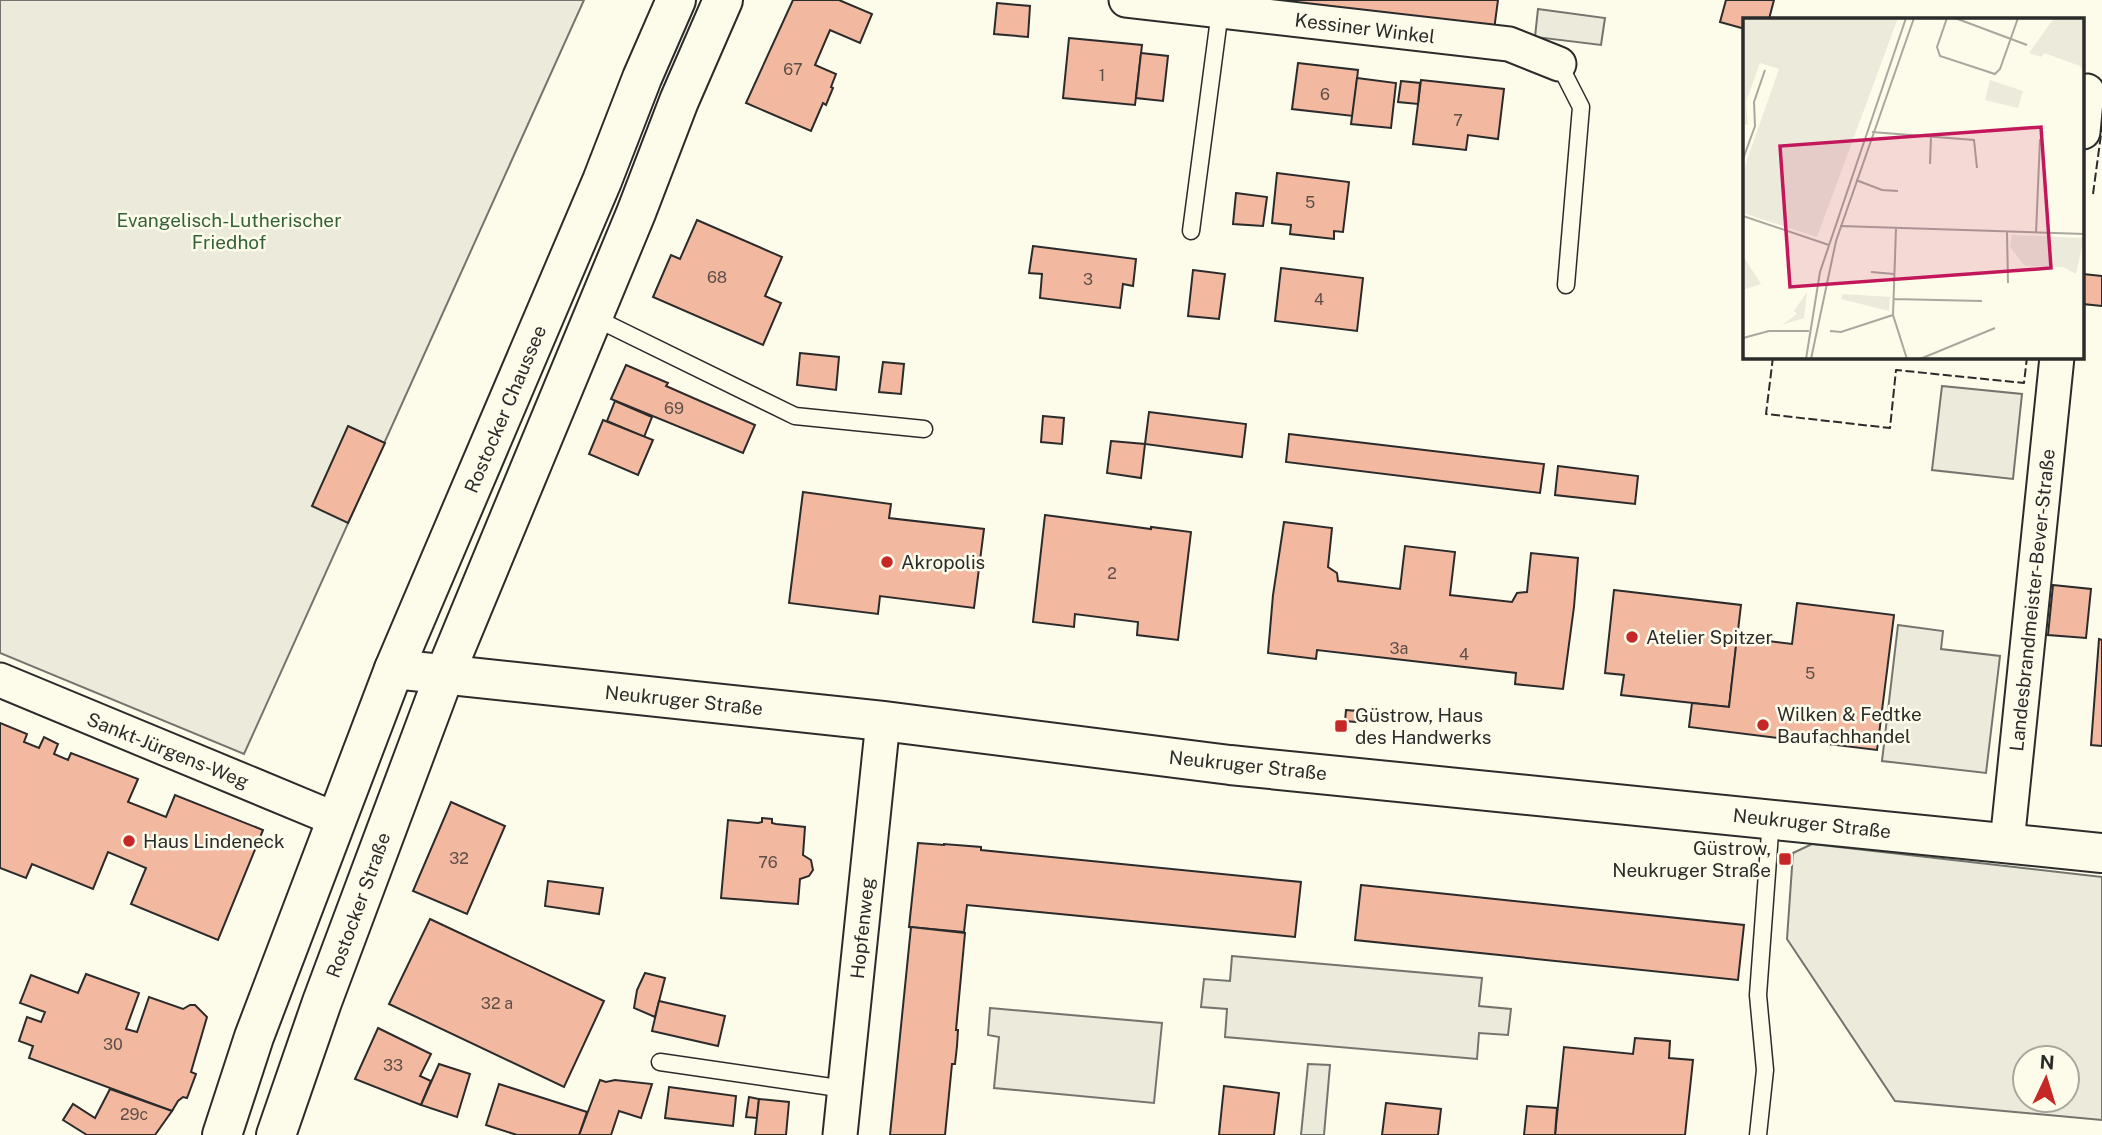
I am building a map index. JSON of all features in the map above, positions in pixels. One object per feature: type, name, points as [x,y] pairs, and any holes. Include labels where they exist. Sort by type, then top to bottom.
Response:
[{"type":"main road","name":"Rostocker Chaussee","points":[[335,819],[394,669],[602,181],[676,0]]},
{"type":"main road","points":[[444,676],[636,213],[679,101],[723,0]]},
{"type":"main road","name":"Neukruger Straße","points":[[394,669],[883,721],[1230,765],[2102,853]]},
{"type":"main road","name":"Rostocker Straße","points":[[276,1135],[322,1002],[444,676]]},
{"type":"main road","points":[[222,1135],[254,1038],[335,819]]},
{"type":"street","name":"Kessiner Winkel","points":[[1126,0],[1509,44],[1559,64]]},
{"type":"street","points":[[2084,122],[2087,91]]},
{"type":"street","name":"Landesbrandmeister-Bever-Straße","points":[[2007,843],[2057,359]]},
{"type":"street","name":"Sankt-Jürgens-Weg","points":[[0,680],[335,819]]},
{"type":"street","name":"Hopfenweg","points":[[840,1135],[883,721]]},
{"type":"lane","points":[[1191,231],[1220,11]]},
{"type":"lane","points":[[1559,64],[1581,107],[1566,285]]},
{"type":"lane","points":[[593,317],[796,416],[924,429]]},
{"type":"lane","points":[[1758,1135],[1765,1070],[1758,995],[1772,819]]},
{"type":"lane","points":[[660,1062],[845,1089]]},
{"type":"green space","name":"Evangelisch-Lutherischer Friedhof","points":[[0,0],[584,0],[244,754],[0,653]]},
{"type":"green space","points":[[1898,625],[1943,631],[1941,649],[2000,656],[1986,773],[1882,761]]},
{"type":"green space","points":[[1812,844],[2102,877],[2102,1120],[2037,1114],[2081,1114],[2081,1044],[2011,1044],[2011,1112],[1895,1101],[1787,939],[1793,853]]},
{"type":"shaded area","points":[[1538,9],[1605,18],[1601,45],[1535,37]]},
{"type":"shaded area","points":[[1942,386],[2022,394],[2013,479],[1932,470]]},
{"type":"shaded area","points":[[1232,956],[1482,978],[1479,1006],[1511,1009],[1508,1035],[1479,1033],[1477,1059],[1225,1037],[1227,1009],[1201,1007],[1204,979],[1230,981]]},
{"type":"shaded area","points":[[990,1008],[1162,1023],[1154,1103],[994,1088],[999,1037],[988,1035]]},
{"type":"shaded area","points":[[1308,1064],[1330,1065],[1324,1135],[1301,1135]]},
{"type":"building","points":[[793,0],[839,0],[872,14],[860,43],[830,30],[815,65],[836,74],[826,105],[823,103],[811,131],[746,103]]},
{"type":"building","points":[[1242,0],[1498,0],[1494,30]]},
{"type":"building","points":[[1726,0],[1774,0],[1769,18],[1743,18],[1743,28],[1720,22]]},
{"type":"building","points":[[997,3],[1030,6],[1028,37],[994,34]]},
{"type":"building","points":[[1069,38],[1142,45],[1135,105],[1063,98]]},
{"type":"building","points":[[1141,53],[1168,56],[1163,101],[1136,98]]},
{"type":"building","points":[[1298,63],[1358,70],[1353,116],[1292,109]]},
{"type":"building","points":[[1357,78],[1396,83],[1391,128],[1351,124]]},
{"type":"building","points":[[1421,80],[1504,89],[1498,139],[1468,135],[1466,150],[1413,144]]},
{"type":"building","points":[[1401,81],[1420,83],[1418,104],[1398,102]]},
{"type":"building","points":[[1277,173],[1349,182],[1343,232],[1334,231],[1334,239],[1290,234],[1291,225],[1272,223]]},
{"type":"building","points":[[1236,193],[1267,197],[1263,226],[1233,224]]},
{"type":"building","points":[[697,220],[782,257],[765,296],[781,303],[763,345],[653,297],[671,255],[680,259]]},
{"type":"building","points":[[1033,246],[1136,259],[1133,286],[1123,284],[1120,308],[1040,298],[1042,274],[1029,273]]},
{"type":"building","points":[[1281,268],[1363,278],[1357,331],[1275,321]]},
{"type":"building","points":[[1193,270],[1225,274],[1219,319],[1188,316]]},
{"type":"building","points":[[2084,274],[2102,276],[2102,306],[2084,304]]},
{"type":"building","points":[[800,353],[839,357],[836,390],[797,385]]},
{"type":"building","points":[[883,362],[904,364],[901,394],[879,392]]},
{"type":"building","points":[[626,365],[668,383],[666,386],[755,425],[743,453],[611,399]]},
{"type":"building","points":[[615,401],[652,417],[644,437],[607,421]]},
{"type":"building","points":[[1149,412],[1246,424],[1242,457],[1145,444]]},
{"type":"building","points":[[1043,416],[1064,418],[1062,444],[1041,442]]},
{"type":"building","points":[[603,420],[653,440],[638,475],[589,454]]},
{"type":"building","points":[[348,426],[385,443],[348,523],[312,506]]},
{"type":"building","points":[[1289,434],[1544,464],[1540,493],[1286,462]]},
{"type":"building","points":[[1111,441],[1145,444],[1141,478],[1107,473]]},
{"type":"building","points":[[1558,466],[1638,476],[1635,504],[1555,495]]},
{"type":"building","name":"Akropolis","points":[[803,492],[891,504],[889,518],[984,529],[974,608],[880,596],[878,614],[789,603]]},
{"type":"building","points":[[1045,515],[1191,532],[1178,640],[1137,635],[1138,622],[1075,614],[1074,627],[1033,622]]},
{"type":"building","points":[[1284,522],[1332,528],[1328,567],[1337,573],[1338,581],[1400,589],[1405,546],[1455,552],[1450,595],[1512,602],[1517,593],[1527,592],[1531,553],[1578,558],[1563,689],[1515,684],[1516,673],[1317,650],[1316,659],[1268,653]]},
{"type":"building","points":[[2053,585],[2091,589],[2086,638],[2048,635]]},
{"type":"building","points":[[1614,590],[1741,605],[1729,707],[1621,695],[1624,675],[1605,673]]},
{"type":"building","points":[[1797,603],[1894,615],[1877,750],[1689,727],[1692,703],[1729,707],[1737,637],[1792,644]]},
{"type":"building","points":[[2099,639],[2102,640],[2102,746],[2091,745]]},
{"type":"building","points":[[1346,710],[1369,712],[1368,723],[1345,721]]},
{"type":"building","name":"Haus Lindeneck","points":[[0,723],[27,734],[24,742],[39,748],[44,737],[58,744],[54,754],[68,760],[71,753],[138,779],[128,802],[166,817],[175,795],[263,830],[218,940],[131,904],[146,868],[108,852],[93,889],[32,864],[26,878],[0,868]]},
{"type":"building","points":[[451,802],[505,826],[467,914],[413,891]]},
{"type":"building","points":[[762,818],[772,819],[772,823],[776,824],[805,827],[803,855],[811,860],[813,870],[809,876],[800,879],[798,904],[721,898],[728,820],[758,823],[762,822]]},
{"type":"building","points":[[918,843],[981,847],[981,850],[1301,882],[1295,937],[967,905],[964,932],[909,927]]},
{"type":"building","points":[[548,881],[603,888],[599,914],[545,906]]},
{"type":"building","points":[[1361,885],[1744,925],[1738,980],[1355,940]]},
{"type":"building","points":[[430,919],[604,1001],[564,1087],[389,1004]]},
{"type":"building","points":[[911,927],[965,933],[956,1030],[957,1046],[955,1064],[952,1064],[945,1135],[890,1135]]},
{"type":"building","points":[[645,973],[665,978],[655,1017],[634,1008],[637,990]]},
{"type":"building","points":[[86,974],[139,993],[126,1029],[137,1032],[149,997],[183,1009],[195,1005],[207,1017],[191,1072],[196,1074],[187,1098],[183,1097],[178,1101],[172,1111],[29,1058],[33,1046],[19,1041],[27,1017],[41,1022],[45,1012],[20,1003],[31,975],[78,993]]},
{"type":"building","points":[[659,1001],[725,1016],[718,1046],[652,1031]]},
{"type":"building","points":[[378,1028],[431,1054],[420,1076],[431,1081],[421,1105],[355,1079]]},
{"type":"building","points":[[1635,1038],[1670,1041],[1669,1058],[1693,1060],[1685,1135],[1555,1135],[1564,1047],[1633,1054]]},
{"type":"building","points":[[439,1064],[470,1074],[457,1117],[421,1105]]},
{"type":"building","points":[[600,1080],[652,1084],[641,1118],[619,1111],[611,1135],[579,1135]]},
{"type":"building","points":[[499,1084],[587,1112],[579,1135],[517,1135],[486,1125]]},
{"type":"building","points":[[1224,1086],[1279,1093],[1274,1135],[1219,1135]]},
{"type":"building","points":[[669,1087],[736,1096],[733,1126],[665,1118]]},
{"type":"building","points":[[110,1089],[172,1111],[155,1135],[87,1135],[63,1120],[73,1104],[95,1118]]},
{"type":"building","points":[[749,1097],[759,1099],[757,1118],[746,1117]]},
{"type":"building","points":[[759,1099],[789,1102],[786,1135],[755,1135]]},
{"type":"building","points":[[1386,1103],[1441,1109],[1438,1135],[1382,1135]]},
{"type":"building","points":[[1527,1106],[1557,1108],[1555,1135],[1524,1135]]},
{"type":"fence","points":[[2093,194],[2102,127]]},
{"type":"fence","points":[[1773,359],[1766,414],[1890,428],[1896,370],[2024,383],[2027,359]]},
{"type":"place","name":"Akropolis","points":[[887,562]]},
{"type":"place","name":"Atelier Spitzer","points":[[1632,637]]},
{"type":"place","name":"Wilken & Fedtke Baufachhandel","points":[[1763,725]]},
{"type":"place","name":"Güstrow, Haus des Handwerks","points":[[1341,726]]},
{"type":"place","name":"Haus Lindeneck","points":[[129,841]]},
{"type":"place","name":"Güstrow, Neukruger Straße","points":[[1785,859]]}]
